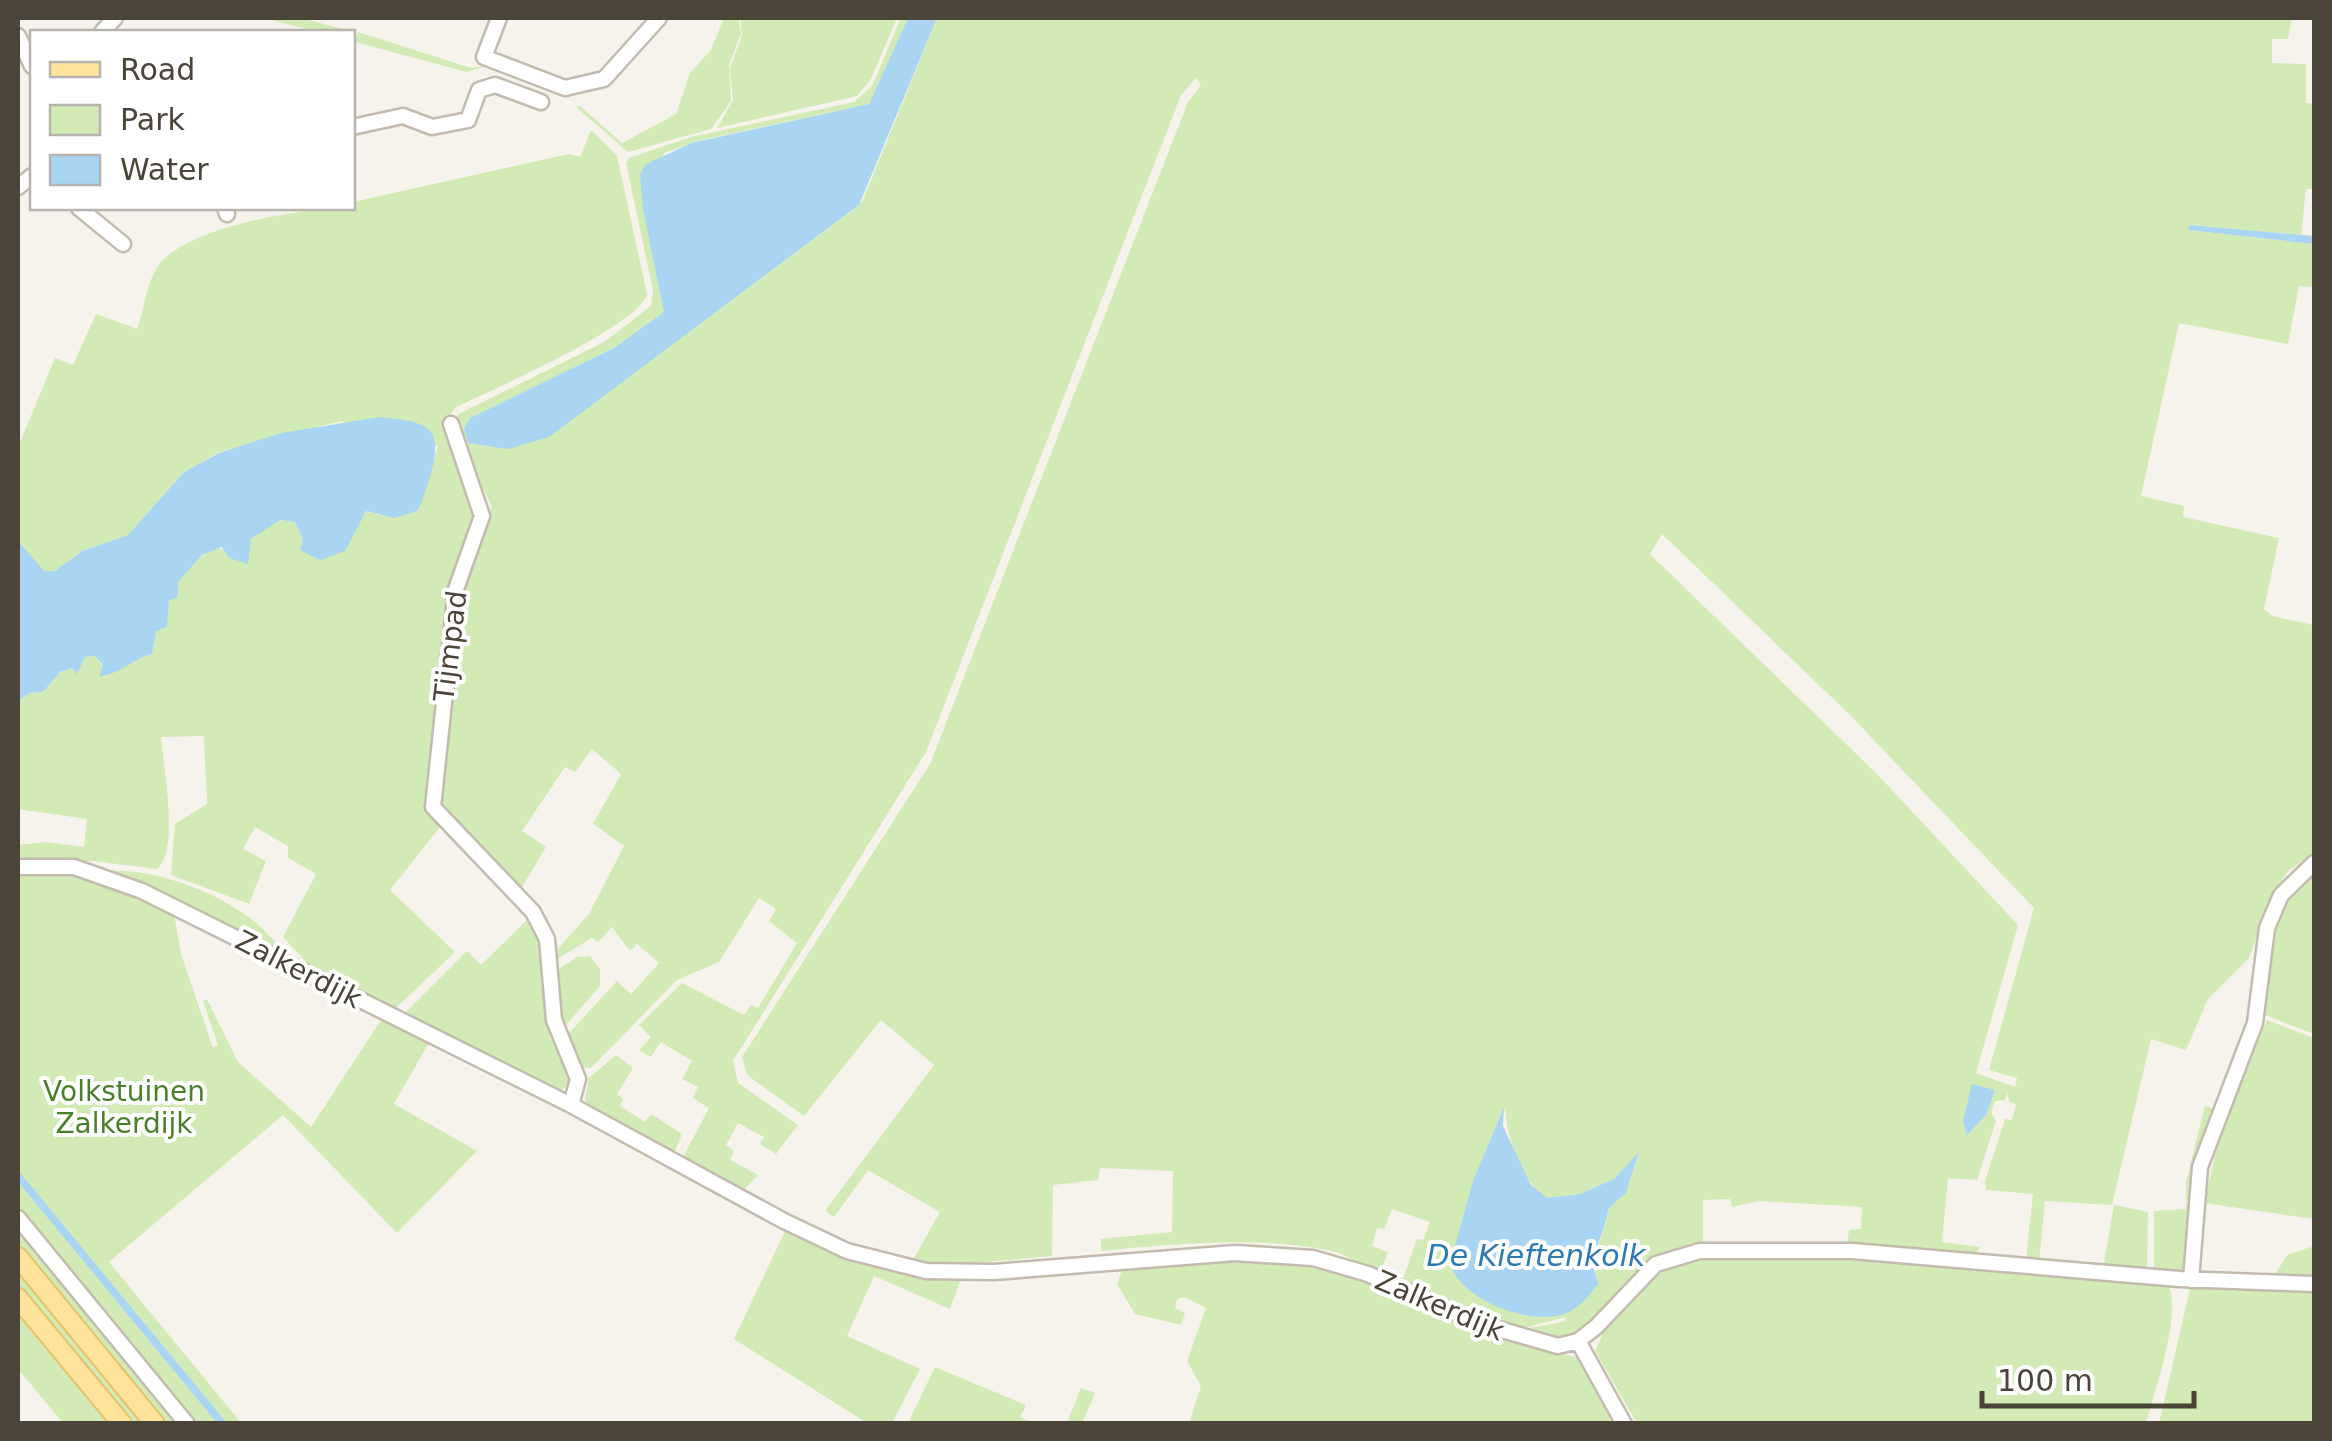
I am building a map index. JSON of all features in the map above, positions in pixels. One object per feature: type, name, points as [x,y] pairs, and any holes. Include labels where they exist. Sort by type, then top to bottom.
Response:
[{"type":"main road","points":[[18,1258],[155,1424]]},
{"type":"main road","points":[[18,1298],[122,1424]]},
{"type":"street","points":[[500,18],[484,57],[565,88],[604,79],[660,18]]},
{"type":"street","points":[[18,36],[30,62]]},
{"type":"street","points":[[355,126],[403,116],[432,127],[468,120],[479,90],[495,85],[541,102]]},
{"type":"street","points":[[81,210],[123,244]]},
{"type":"street","name":"Tijmpad","points":[[451,424],[482,516],[456,589],[432,792],[438,815],[533,912],[543,931],[550,956],[551,1010],[578,1079],[570,1105]]},
{"type":"street","points":[[2191,1280],[2200,1168],[2255,1023],[2267,928],[2281,894],[2314,863]]},
{"type":"street","name":"Zalkerdijk","points":[[18,867],[74,867],[106,876],[184,910],[570,1105],[847,1251],[897,1265],[975,1273],[1235,1253],[1314,1258],[1368,1274],[1528,1341],[1558,1346],[1578,1341]]},
{"type":"street","points":[[18,1218],[188,1424]]},
{"type":"street","points":[[1624,1424],[1578,1341],[1648,1270],[1668,1259],[1700,1251],[1852,1251],[2191,1280],[2314,1284]]},
{"type":"green space","points":[[264,18],[300,18],[344,29],[309,30]]},
{"type":"green space","points":[[724,18],[738,18],[741,33],[729,65],[731,101],[711,129],[628,152],[576,107],[580,106],[622,143],[676,114],[690,73],[711,50]]},
{"type":"green space","points":[[740,18],[897,18],[871,79],[857,96],[717,128],[733,100],[730,68],[742,35]]},
{"type":"green space","points":[[901,18],[908,18],[869,104],[697,141],[664,153],[643,209],[664,291],[664,312],[614,348],[470,418],[464,429],[468,443],[551,435],[853,210],[863,200],[937,18],[2292,18],[2288,39],[2272,39],[2272,63],[2306,64],[2306,103],[2314,104],[2314,189],[2306,189],[2301,235],[2189,225],[2188,230],[2314,244],[2314,287],[2299,286],[2288,344],[2179,323],[2141,496],[2184,506],[2183,517],[2279,538],[2264,609],[2272,616],[2314,625],[2314,853],[2288,871],[2271,896],[2249,958],[2208,999],[2186,1050],[2151,1039],[2112,1205],[2045,1201],[2039,1261],[2026,1260],[2033,1194],[1986,1190],[1985,1181],[2005,1119],[2012,1120],[2016,1104],[2009,1102],[2008,1093],[2005,1100],[1995,1101],[1991,1112],[1996,1121],[1977,1180],[1948,1178],[1942,1242],[1980,1247],[1975,1255],[1847,1245],[1849,1230],[1861,1229],[1862,1207],[1759,1201],[1732,1207],[1730,1199],[1703,1200],[1703,1246],[1643,1268],[1593,1323],[1567,1336],[1520,1330],[1566,1321],[1566,1317],[1513,1331],[1402,1282],[1417,1239],[1423,1240],[1430,1222],[1392,1209],[1384,1229],[1377,1228],[1372,1246],[1388,1252],[1380,1274],[1336,1252],[1272,1243],[1186,1244],[1101,1251],[1101,1239],[1172,1232],[1173,1171],[1100,1168],[1098,1180],[1053,1185],[1052,1256],[964,1264],[912,1262],[940,1212],[868,1170],[834,1217],[825,1211],[934,1065],[881,1020],[804,1116],[747,1075],[742,1057],[930,764],[1188,102],[1201,85],[1196,78],[1181,95],[926,752],[733,1061],[738,1083],[798,1125],[776,1154],[760,1144],[764,1137],[738,1123],[726,1145],[734,1151],[730,1160],[758,1175],[741,1193],[681,1161],[709,1108],[693,1098],[698,1087],[682,1079],[692,1061],[661,1042],[651,1057],[639,1050],[651,1037],[639,1025],[682,983],[744,1015],[751,1005],[758,1008],[797,943],[769,921],[776,909],[759,898],[719,962],[677,980],[591,1068],[578,1067],[566,1040],[570,1032],[617,981],[631,994],[659,963],[637,944],[630,951],[612,927],[598,942],[592,938],[554,961],[554,953],[589,914],[624,846],[593,824],[621,774],[592,749],[575,772],[565,767],[522,831],[546,847],[521,889],[439,805],[461,592],[492,507],[463,447],[457,415],[604,342],[651,306],[653,290],[626,163],[629,158],[691,137],[854,102],[872,86]],"holes":[[[1662,534],[1850,715],[2034,908],[1989,1070],[2017,1078],[2015,1087],[1976,1073],[2018,925],[1877,774],[1650,554]],[[1506,1107],[1517,1157],[1531,1183],[1547,1198],[1580,1194],[1614,1179],[1639,1153],[1626,1193],[1608,1209],[1594,1265],[1599,1283],[1570,1309],[1557,1314],[1530,1314],[1480,1297],[1497,1128]]]},
{"type":"green space","points":[[358,32],[471,68],[486,66],[467,72],[355,42]]},
{"type":"green space","points":[[591,130],[617,156],[647,294],[619,323],[455,408],[448,418],[477,511],[476,525],[450,581],[428,799],[440,827],[390,890],[455,952],[396,1008],[308,964],[283,937],[316,874],[288,858],[288,846],[255,827],[243,849],[266,861],[249,904],[171,875],[175,824],[207,804],[204,736],[161,737],[169,827],[164,859],[157,869],[93,861],[18,862],[18,845],[47,842],[84,847],[87,819],[18,809],[18,701],[29,693],[43,692],[60,672],[72,668],[77,673],[84,657],[94,656],[103,665],[99,676],[152,654],[155,631],[167,627],[169,603],[178,582],[213,549],[247,549],[251,539],[279,520],[295,522],[303,539],[361,517],[366,511],[384,516],[417,511],[438,446],[341,421],[219,452],[184,472],[128,535],[82,551],[55,571],[44,572],[18,541],[18,447],[55,358],[73,365],[96,314],[137,329],[149,285],[162,261],[178,248],[224,228],[307,211],[355,210],[355,202],[569,154],[580,157]]},
{"type":"green space","name":"Volkstuinen Zalkerdijk","points":[[18,871],[92,875],[174,913],[181,954],[213,1048],[218,1045],[203,1001],[207,999],[238,1062],[311,1127],[383,1017],[430,1041],[394,1104],[477,1151],[397,1233],[283,1115],[109,1262],[242,1424],[227,1423],[18,1170]]},
{"type":"green space","points":[[108,871],[156,876],[207,893],[252,920],[285,955]]},
{"type":"green space","points":[[2314,871],[2314,1034],[2265,1015],[2268,954],[2277,919]]},
{"type":"green space","points":[[529,918],[543,943],[545,1006],[572,1075],[570,1086],[558,1091],[408,1019],[405,1013],[467,951],[481,965]]},
{"type":"green space","points":[[590,956],[600,969],[600,986],[566,1025],[560,1025],[556,971],[577,957]]},
{"type":"green space","points":[[2267,1020],[2314,1038],[2314,1219],[2204,1203],[2220,1135]]},
{"type":"green space","points":[[616,1055],[633,1068],[617,1094],[623,1099],[620,1106],[645,1122],[651,1114],[682,1134],[673,1156],[596,1113],[585,1100],[589,1078]]},
{"type":"green space","points":[[2205,1105],[2214,1110],[2202,1145],[2187,1267],[2179,1274],[2154,1270],[2154,1211],[2186,1209],[2186,1183]]},
{"type":"green space","points":[[18,1182],[217,1423],[195,1423],[18,1210]]},
{"type":"green space","points":[[2114,1205],[2148,1212],[2147,1269],[2143,1272],[2103,1269]]},
{"type":"green space","points":[[18,1227],[180,1423],[164,1423],[18,1247]]},
{"type":"green space","points":[[786,1229],[865,1263],[961,1279],[950,1309],[874,1276],[847,1336],[920,1369],[892,1423],[867,1423],[734,1339]]},
{"type":"green space","points":[[2314,1246],[2314,1276],[2274,1276],[2287,1255]]},
{"type":"green space","points":[[1795,1253],[1947,1262],[2168,1284],[2170,1333],[2146,1423],[1637,1423],[1595,1351],[1632,1292],[1653,1274],[1700,1257]]},
{"type":"green space","points":[[1215,1259],[1304,1260],[1348,1270],[1508,1341],[1580,1358],[1620,1423],[1189,1423],[1201,1386],[1187,1361],[1206,1308],[1184,1297],[1177,1299],[1175,1308],[1185,1313],[1181,1325],[1135,1314],[1117,1284],[1124,1265]]},
{"type":"green space","points":[[18,1270],[145,1423],[131,1423],[18,1286]]},
{"type":"green space","points":[[2191,1284],[2314,1288],[2314,1423],[2159,1424]]},
{"type":"green space","points":[[18,1310],[112,1423],[63,1423],[18,1369]]},
{"type":"green space","points":[[935,1367],[1026,1405],[1020,1417],[1034,1423],[908,1423]]},
{"type":"green space","points":[[1081,1388],[1095,1393],[1082,1423],[1067,1423]]},
{"type":"water","points":[[908,18],[937,18],[859,205],[549,437],[508,449],[468,443],[464,429],[470,418],[614,348],[664,312],[643,209],[640,175],[645,165],[691,143],[869,104]]},
{"type":"water","points":[[2189,225],[2314,236],[2314,244],[2188,230]]},
{"type":"water","points":[[380,417],[419,424],[432,435],[435,456],[417,511],[394,518],[366,511],[345,551],[320,560],[300,550],[303,539],[295,522],[280,520],[251,539],[248,564],[229,558],[222,547],[202,555],[178,582],[178,596],[169,601],[167,627],[156,631],[152,654],[99,677],[103,664],[94,656],[85,657],[77,674],[72,668],[60,672],[43,692],[29,693],[18,701],[18,541],[44,571],[55,571],[82,551],[128,535],[184,472],[219,453],[281,433]]},
{"type":"water","points":[[1972,1084],[1995,1090],[1986,1115],[1967,1135],[1963,1121]]},
{"type":"water","name":"De Kieftenkolk","points":[[1504,1107],[1503,1126],[1531,1185],[1547,1198],[1580,1194],[1614,1179],[1639,1152],[1626,1193],[1608,1209],[1595,1256],[1599,1283],[1579,1305],[1564,1314],[1533,1316],[1498,1307],[1468,1289],[1450,1264],[1473,1181]]},
{"type":"water","points":[[18,1170],[227,1423],[217,1423],[18,1182]]}]
